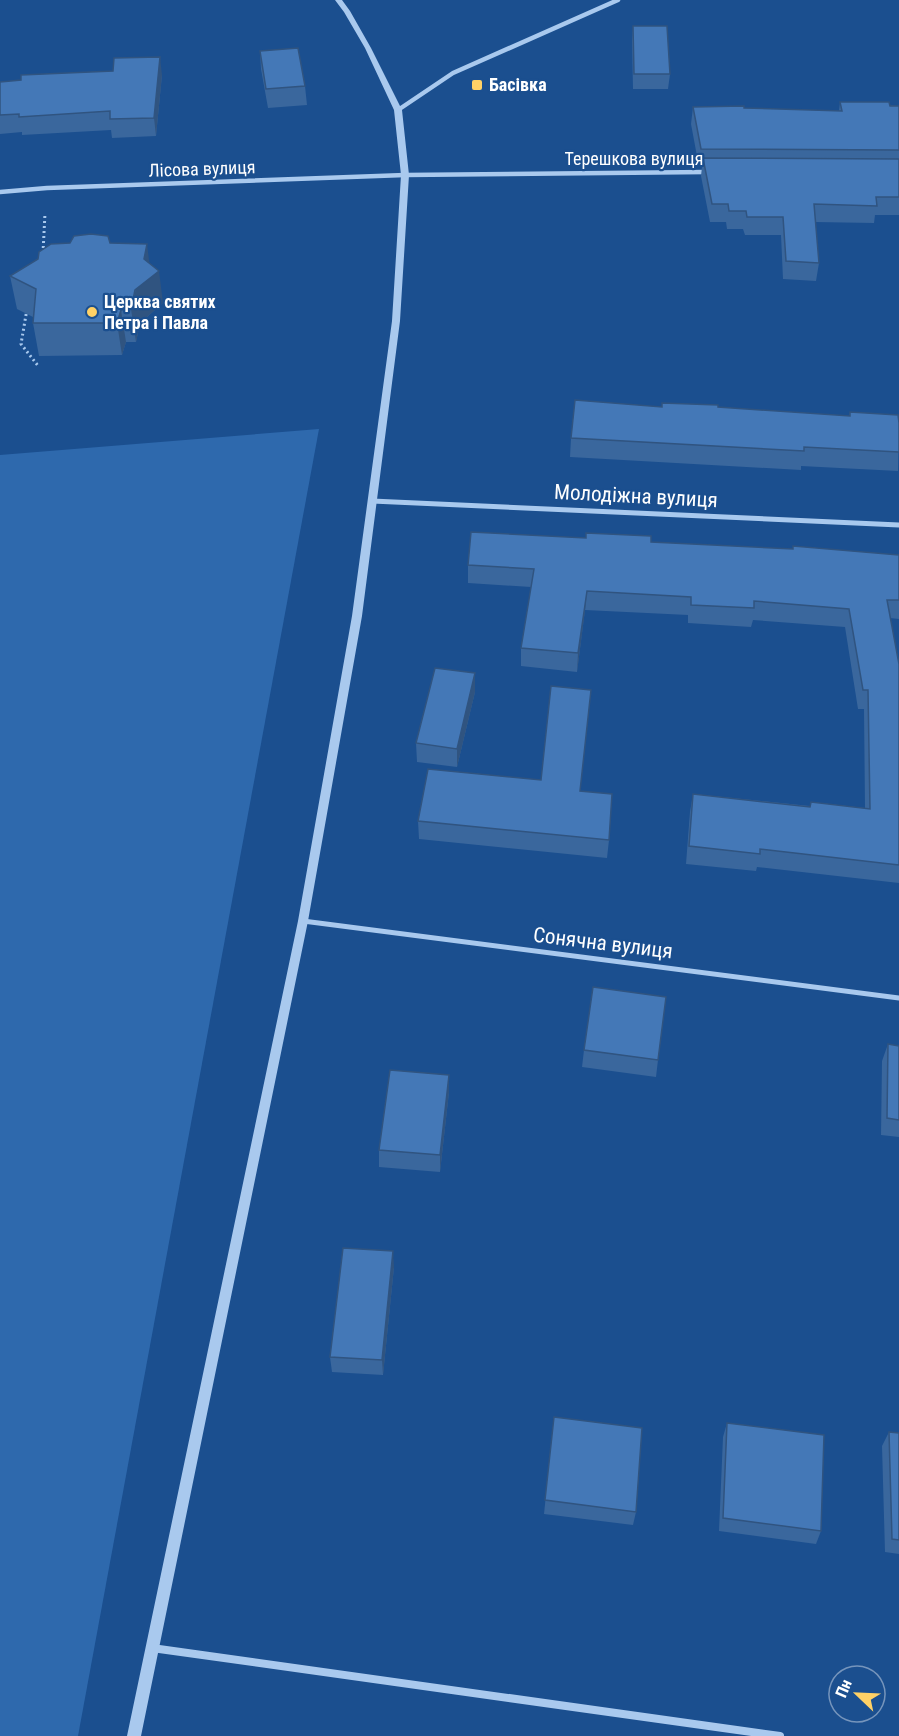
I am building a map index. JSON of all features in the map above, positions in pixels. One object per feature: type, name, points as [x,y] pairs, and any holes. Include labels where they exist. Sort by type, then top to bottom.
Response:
[{"type":"street","points":[[134,1736],[303,921],[357,616],[396,321],[405,175],[398,110],[368,48],[347,10],[338,0]]},
{"type":"street","points":[[398,110],[453,73],[618,0]]},
{"type":"street","name":"Терешкова вулиця","points":[[405,175],[708,172]]},
{"type":"street","name":"Лісова вулиця","points":[[0,192],[47,188],[405,175]]},
{"type":"street","name":"Молодіжна вулиця","points":[[372,501],[899,525]]},
{"type":"street","name":"Сонячна вулиця","points":[[303,921],[899,998]]},
{"type":"street","points":[[151,1648],[780,1736]]},
{"type":"path","points":[[43,261],[47,188]]},
{"type":"path","points":[[27,309],[21,344],[39,367]]},
{"type":"shaded area","points":[[319,429],[78,1736],[0,1736],[0,455]]},
{"type":"building","points":[[633,26],[667,26],[670,74],[634,74]]},
{"type":"building","points":[[298,48],[305,86],[266,89],[260,51]]},
{"type":"building","points":[[160,57],[154,118],[110,119],[110,111],[19,117],[19,114],[0,115],[0,82],[21,80],[21,75],[113,71],[114,58]]},
{"type":"building","points":[[840,102],[889,102],[890,106],[899,106],[899,150],[701,149],[693,107],[744,106],[744,108],[842,111]]},
{"type":"building","points":[[703,158],[899,159],[899,197],[876,197],[877,206],[814,204],[819,263],[786,261],[783,217],[747,217],[746,211],[729,211],[728,204],[712,204]]},
{"type":"building","points":[[91,234],[108,236],[110,243],[147,244],[144,259],[159,271],[135,290],[131,309],[121,310],[117,323],[33,323],[36,289],[10,276],[38,259],[39,252],[51,244],[70,243],[74,236]]},
{"type":"building","points":[[575,400],[662,407],[662,403],[718,405],[718,407],[850,416],[850,412],[898,415],[899,452],[804,447],[804,451],[571,438]]},
{"type":"building","points":[[471,532],[586,538],[586,533],[651,536],[651,542],[793,549],[793,546],[899,555],[899,600],[887,600],[899,664],[899,865],[760,849],[760,854],[689,846],[693,794],[810,807],[811,802],[870,809],[868,690],[863,690],[849,609],[754,601],[754,608],[691,605],[691,597],[587,591],[578,653],[521,648],[534,569],[468,565]]},
{"type":"building","points":[[435,668],[475,673],[457,749],[416,743]]},
{"type":"building","points":[[551,686],[591,690],[580,791],[612,794],[609,840],[418,821],[428,769],[541,780]]},
{"type":"building","points":[[593,987],[666,997],[658,1060],[584,1050]]},
{"type":"building","points":[[888,1044],[899,1046],[899,1120],[887,1118]]},
{"type":"building","points":[[390,1070],[449,1075],[440,1155],[379,1150]]},
{"type":"building","points":[[343,1248],[393,1251],[382,1360],[330,1357]]},
{"type":"building","points":[[554,1417],[642,1428],[636,1512],[545,1500]]},
{"type":"building","points":[[727,1423],[824,1435],[821,1531],[723,1518]]},
{"type":"building","points":[[889,1432],[899,1433],[899,1540],[892,1539]]},
{"type":"place","name":"Басівка","points":[[477,85]]},
{"type":"place","name":"Церква святих Петра і Павла","points":[[92,312]]}]
